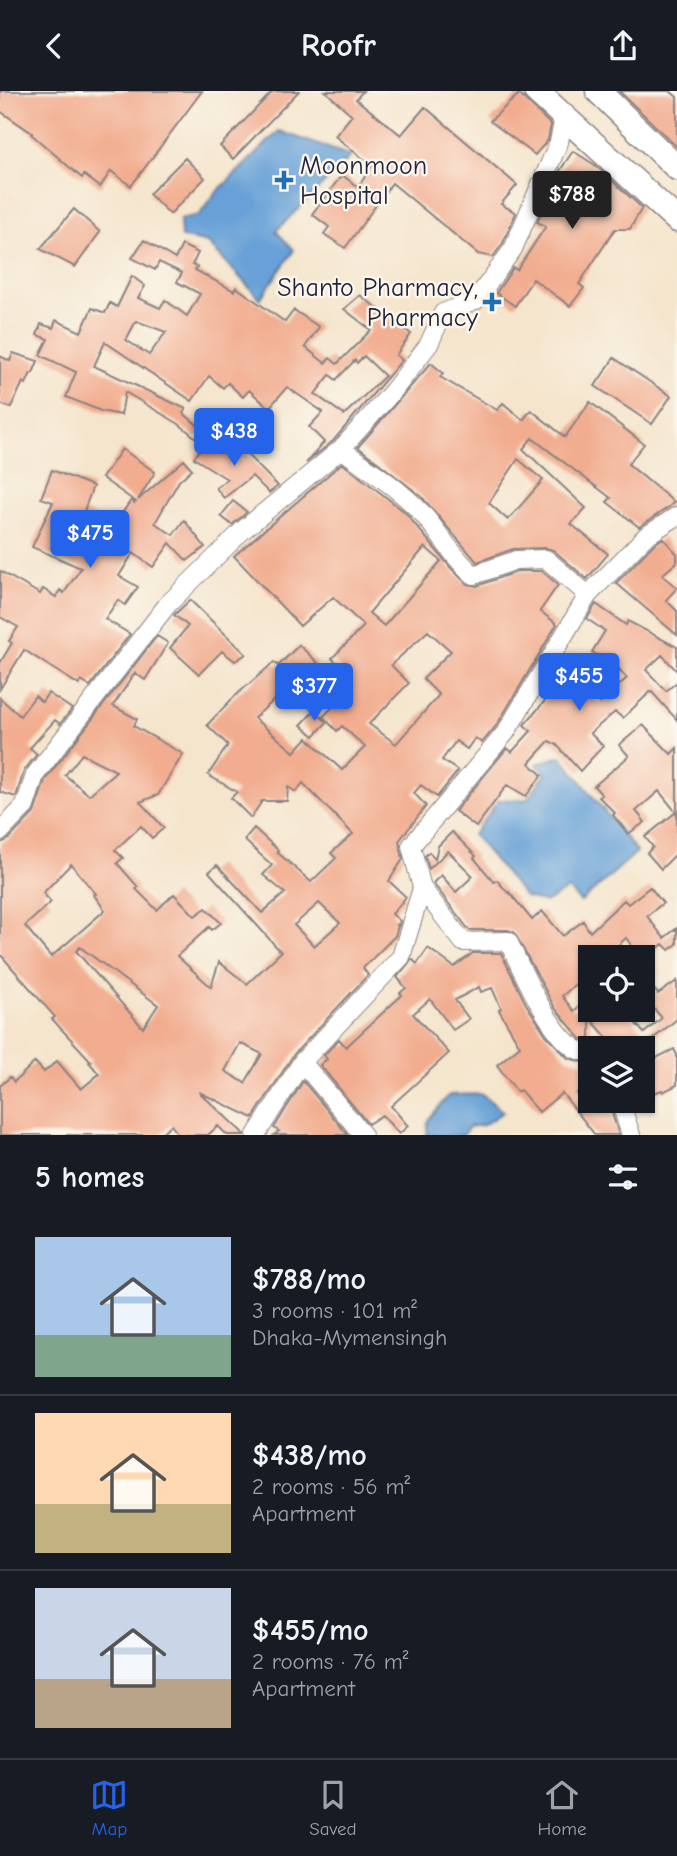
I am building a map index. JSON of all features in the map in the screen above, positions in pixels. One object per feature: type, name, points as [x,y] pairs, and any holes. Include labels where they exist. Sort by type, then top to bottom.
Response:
[{"type":"highway","points":[[536,91],[677,220]]},
{"type":"highway","points":[[598,91],[677,168]]},
{"type":"street","points":[[0,832],[25,806],[35,775],[168,604],[243,530],[341,449],[393,391],[429,344],[443,313],[475,301],[513,249],[559,142],[564,117]]},
{"type":"street","points":[[341,449],[389,484],[422,513],[474,575],[516,560],[546,559],[588,595]]},
{"type":"street","points":[[578,1050],[565,1040],[541,1006],[508,941],[463,942],[422,888],[411,846],[506,731],[588,595],[646,536],[677,516]]},
{"type":"street","points":[[256,1135],[302,1062],[401,957],[422,888]]},
{"type":"street","points":[[302,1062],[363,1135]]},
{"type":"street","points":[[624,1113],[631,1135]]},
{"type":"water","points":[[279,131],[351,156],[276,231],[294,250],[260,299],[208,243],[181,237],[180,219],[199,215],[214,195]]},
{"type":"water","points":[[561,756],[637,852],[581,902],[568,889],[545,903],[525,897],[473,835],[499,800],[527,799],[546,774],[537,764]]},
{"type":"water","points":[[482,1094],[503,1112],[483,1125],[469,1127],[463,1135],[427,1135],[428,1120],[449,1095]]},
{"type":"building","points":[[0,91],[202,91],[131,186],[111,171],[100,187],[84,175],[82,178],[32,133],[0,111]]},
{"type":"building","points":[[273,91],[299,91],[233,159],[220,146]]},
{"type":"building","points":[[325,91],[363,91],[356,99],[401,135],[425,107],[517,185],[501,204],[516,213],[503,243],[493,257],[478,254],[392,183],[345,248],[324,234],[329,227],[312,214],[342,175],[358,187],[372,166],[335,136],[352,115]]},
{"type":"building","points":[[619,91],[670,91],[677,97],[677,147]]},
{"type":"building","points":[[519,94],[551,125],[548,140],[535,155],[490,121]]},
{"type":"building","points":[[573,151],[595,165],[642,208],[630,229],[615,229],[579,284],[584,288],[570,306],[533,279],[515,306],[496,293],[513,268],[517,270],[546,226],[537,222],[557,175]]},
{"type":"building","points":[[185,158],[205,178],[170,214],[149,194]]},
{"type":"building","points":[[74,209],[100,232],[75,267],[40,249]]},
{"type":"building","points":[[144,240],[175,259],[182,245],[198,253],[192,265],[197,267],[195,270],[234,291],[236,287],[285,322],[294,310],[319,327],[305,347],[325,363],[330,358],[337,364],[371,330],[344,309],[360,295],[411,334],[396,355],[402,360],[333,441],[306,463],[324,442],[309,427],[323,412],[287,387],[269,408],[249,390],[243,397],[228,383],[223,388],[209,376],[192,401],[105,342],[94,366],[186,409],[183,413],[206,432],[203,437],[199,435],[196,438],[179,424],[125,392],[121,415],[101,411],[66,397],[76,372],[40,355],[48,339],[37,335],[41,324],[53,328],[56,320],[81,332],[92,308],[105,313],[110,303],[117,307],[132,276],[145,286],[138,298],[160,308],[165,300],[187,316],[200,294],[177,282],[182,273],[159,262],[155,270],[132,258]],"holes":[[[136,321],[166,332],[149,355],[126,340]],[[364,356],[385,376],[344,415],[315,394],[330,375],[336,380],[355,360],[357,363]]]},
{"type":"building","points":[[13,353],[38,361],[26,384],[23,382],[11,408],[0,404],[0,356],[10,361]]},
{"type":"building","points":[[614,358],[671,396],[652,424],[595,386]]},
{"type":"building","points":[[431,363],[443,373],[440,377],[497,410],[503,403],[523,420],[531,410],[565,437],[590,402],[644,444],[628,464],[674,502],[639,527],[607,502],[611,498],[532,438],[523,449],[586,508],[571,524],[608,554],[587,579],[553,550],[546,548],[513,549],[477,562],[421,496],[358,447]],"holes":[[[518,459],[543,480],[508,520],[489,503]]]},
{"type":"building","points":[[231,438],[278,486],[269,493],[252,476],[224,498],[216,488],[227,479],[194,458],[204,444],[218,453]]},
{"type":"building","points":[[122,449],[155,472],[138,500],[184,460],[192,469],[179,481],[155,523],[173,535],[184,520],[205,547],[187,561],[170,543],[153,567],[133,553],[119,576],[138,587],[125,605],[118,600],[105,619],[130,634],[90,686],[81,681],[79,685],[24,650],[0,689],[0,663],[18,627],[0,617],[0,571],[40,594],[43,589],[56,597],[60,590],[64,593],[81,568],[32,547],[53,502],[41,498],[52,470],[93,486],[84,511],[115,524],[131,500],[136,502],[102,478]]},
{"type":"building","points":[[342,463],[405,512],[467,584],[477,586],[518,571],[542,571],[558,585],[540,611],[557,624],[497,725],[482,743],[475,738],[467,749],[456,741],[442,760],[458,771],[437,797],[421,785],[414,793],[426,806],[399,841],[403,859],[389,881],[406,897],[392,914],[400,921],[399,925],[396,924],[398,926],[395,936],[363,968],[368,975],[294,1054],[253,1118],[199,1092],[245,1135],[227,1135],[218,1126],[208,1135],[179,1135],[171,1125],[159,1135],[0,1135],[0,1086],[10,1077],[14,1082],[35,1062],[44,1072],[57,1061],[81,1089],[99,1074],[89,1062],[91,1061],[52,1019],[55,1017],[0,954],[0,843],[8,840],[34,813],[45,780],[157,636],[168,643],[145,680],[135,673],[113,706],[137,719],[134,726],[183,754],[158,795],[140,802],[164,828],[152,838],[141,826],[115,850],[123,858],[117,863],[138,887],[136,889],[157,910],[174,894],[195,916],[206,908],[221,923],[212,930],[209,927],[177,956],[211,987],[219,962],[247,984],[281,952],[209,872],[217,865],[262,913],[285,893],[263,875],[272,865],[244,840],[254,828],[311,882],[336,858],[331,853],[353,834],[303,783],[296,792],[288,787],[287,801],[262,801],[251,818],[231,798],[237,792],[208,775],[228,745],[207,725],[274,662],[278,666],[299,645],[318,663],[254,718],[294,752],[307,738],[342,770],[365,747],[342,726],[337,731],[323,717],[344,695],[338,681],[349,677],[332,658],[364,626],[333,597],[300,626],[234,556]],"holes":[[[425,547],[441,561],[384,626],[369,613]],[[428,631],[451,651],[423,679],[439,695],[396,744],[369,724],[409,683],[391,665]],[[82,754],[116,771],[89,795],[65,775]],[[71,864],[96,894],[94,895],[105,910],[51,957],[25,926],[51,902],[43,893]],[[319,903],[340,923],[314,946],[294,925]],[[80,947],[158,1005],[143,1028],[76,951]],[[240,1043],[262,1054],[245,1083],[225,1071]]]},
{"type":"building","points":[[233,501],[247,512],[232,525],[221,516]]},
{"type":"building","points":[[663,538],[677,554],[677,562],[662,575],[677,588],[666,600],[677,611],[677,635],[616,583]]},
{"type":"building","points":[[190,600],[246,654],[235,661],[222,651],[199,674],[170,648],[188,626],[174,615]]},
{"type":"building","points":[[596,604],[626,625],[628,621],[677,647],[677,671],[662,655],[646,670],[666,691],[677,682],[677,720],[651,691],[623,718],[615,712],[590,733],[603,746],[580,771],[557,745],[549,741],[529,763],[542,775],[526,796],[507,785],[476,827],[455,811],[507,748],[512,752],[531,731],[524,725],[558,686],[570,694],[580,683],[600,703],[627,678],[615,665],[592,652],[605,631],[587,619]]},
{"type":"building","points":[[48,693],[72,709],[60,724],[55,720],[30,748],[37,754],[24,771],[16,797],[0,792],[0,698],[20,716],[35,696],[42,702]]},
{"type":"building","points":[[314,711],[327,722],[314,736],[301,725]]},
{"type":"building","points":[[643,725],[671,754],[677,748],[677,853],[661,869],[647,853],[653,847],[645,837],[676,812],[659,791],[636,811],[645,822],[628,834],[613,815],[615,813],[599,797],[602,795],[594,786],[629,756],[619,745]]},
{"type":"building","points":[[452,832],[476,856],[474,858],[494,882],[497,880],[509,892],[532,920],[542,911],[563,936],[583,921],[590,932],[624,900],[628,904],[650,887],[663,903],[647,916],[664,938],[677,928],[677,944],[669,950],[663,944],[655,950],[655,945],[631,945],[626,938],[618,945],[578,945],[578,982],[562,996],[574,1011],[578,1008],[578,1022],[590,1022],[590,1036],[578,1036],[555,1008],[514,932],[469,930],[433,883],[441,875],[456,892],[473,876],[448,851],[429,869],[425,856],[429,852],[435,859],[438,846]]},
{"type":"building","points":[[428,948],[454,967],[473,953],[501,953],[526,1004],[546,1035],[568,1058],[578,1061],[578,1113],[612,1113],[619,1135],[595,1135],[562,1093],[539,1112],[520,1090],[517,1092],[497,1065],[520,1046],[499,1010],[501,1008],[492,988],[481,992],[479,987],[455,1000],[469,1019],[453,1030],[430,999],[413,1014],[449,1053],[391,1106],[408,1126],[399,1134],[382,1115],[368,1124],[320,1065],[327,1059],[324,1055],[339,1039],[346,1047],[402,995],[400,993],[406,988],[397,977],[412,959],[417,964]]},
{"type":"building","points":[[677,981],[677,1019],[655,1037],[606,1036],[593,1022],[634,1022],[644,1033],[662,1018],[655,1010],[655,991],[658,994]]},
{"type":"building","points":[[674,1049],[677,1055],[677,1085],[663,1092],[655,1092],[655,1058]]},
{"type":"building","points":[[303,1081],[348,1135],[274,1135],[279,1131],[274,1128]]},
{"type":"place","name":"Moonmoon Hospital","points":[[284,180]]},
{"type":"place","name":"Shanto Pharmacy, Pharmacy","points":[[492,302]]}]
